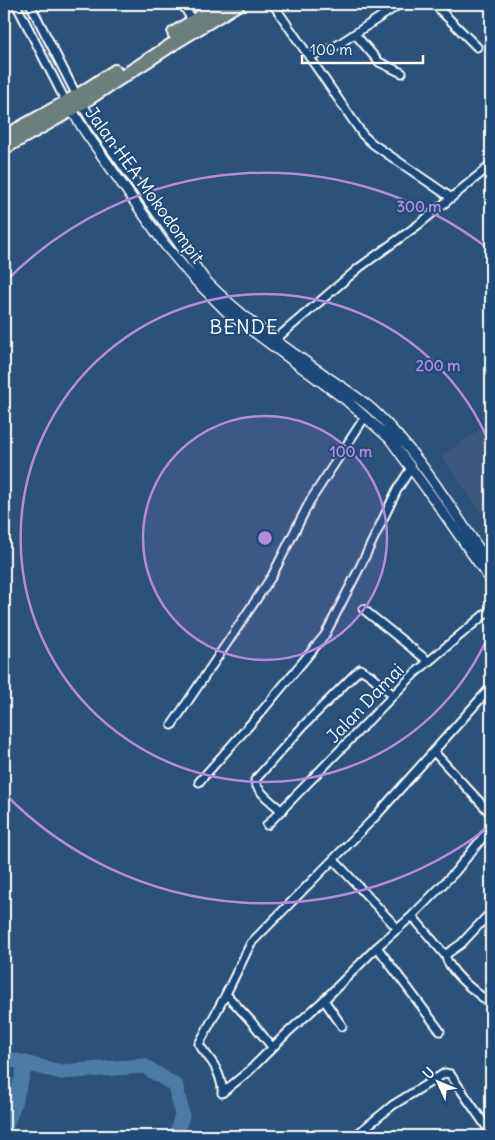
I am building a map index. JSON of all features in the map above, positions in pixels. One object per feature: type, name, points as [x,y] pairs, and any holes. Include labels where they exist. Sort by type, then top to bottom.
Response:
[{"type":"highway","points":[[4,148],[220,4]]},
{"type":"highway","points":[[4,137],[74,103],[238,4]]},
{"type":"street","points":[[16,4],[74,103]]},
{"type":"street","points":[[30,4],[74,103]]},
{"type":"street","points":[[182,4],[193,21]]},
{"type":"street","points":[[273,4],[363,135],[450,198]]},
{"type":"street","points":[[309,57],[336,46],[400,4]]},
{"type":"street","points":[[434,4],[476,47]]},
{"type":"street","points":[[355,34],[379,62],[402,73]]},
{"type":"street","name":"Jalan HEA Mokodompit","points":[[74,103],[165,245],[182,258],[224,300],[374,410],[410,450],[491,581]]},
{"type":"street","points":[[276,339],[354,272],[418,226],[491,165]]},
{"type":"street","name":"Jalan HEA Mokodompit","points":[[182,258],[192,277],[227,312],[347,401],[388,438],[491,566]]},
{"type":"street","points":[[172,725],[272,576],[299,519],[365,417]]},
{"type":"street","points":[[199,782],[322,640],[397,490],[411,468]]},
{"type":"street","points":[[363,609],[428,661]]},
{"type":"street","name":"Jalan Damai","points":[[267,825],[428,661],[491,609]]},
{"type":"street","points":[[282,811],[258,788],[255,780],[304,725],[360,669],[393,695]]},
{"type":"street","points":[[491,687],[334,860],[251,943],[199,1044],[216,1069],[222,1093],[249,1071],[377,947],[412,916],[455,872],[491,827]]},
{"type":"street","points":[[434,752],[491,814]]},
{"type":"street","points":[[334,860],[398,929]]},
{"type":"street","points":[[445,955],[461,944],[491,912]]},
{"type":"street","points":[[412,916],[445,955],[448,963],[454,970],[469,986],[491,1004]]},
{"type":"street","points":[[377,947],[440,1031]]},
{"type":"street","points":[[226,994],[272,1047]]},
{"type":"street","points":[[324,1000],[342,1026]]},
{"type":"street","points":[[355,1136],[394,1106],[444,1073],[450,1074],[491,1136]]},
{"type":"shaded area","points":[[491,422],[491,526],[441,456]]},
{"type":"waterway","points":[[4,1058],[61,1072],[144,1066],[176,1086],[182,1115],[176,1136]]},
{"type":"waterway","points":[[4,1132],[26,1063]]},
{"type":"district","name":"BENDE","points":[[244,326]]}]
